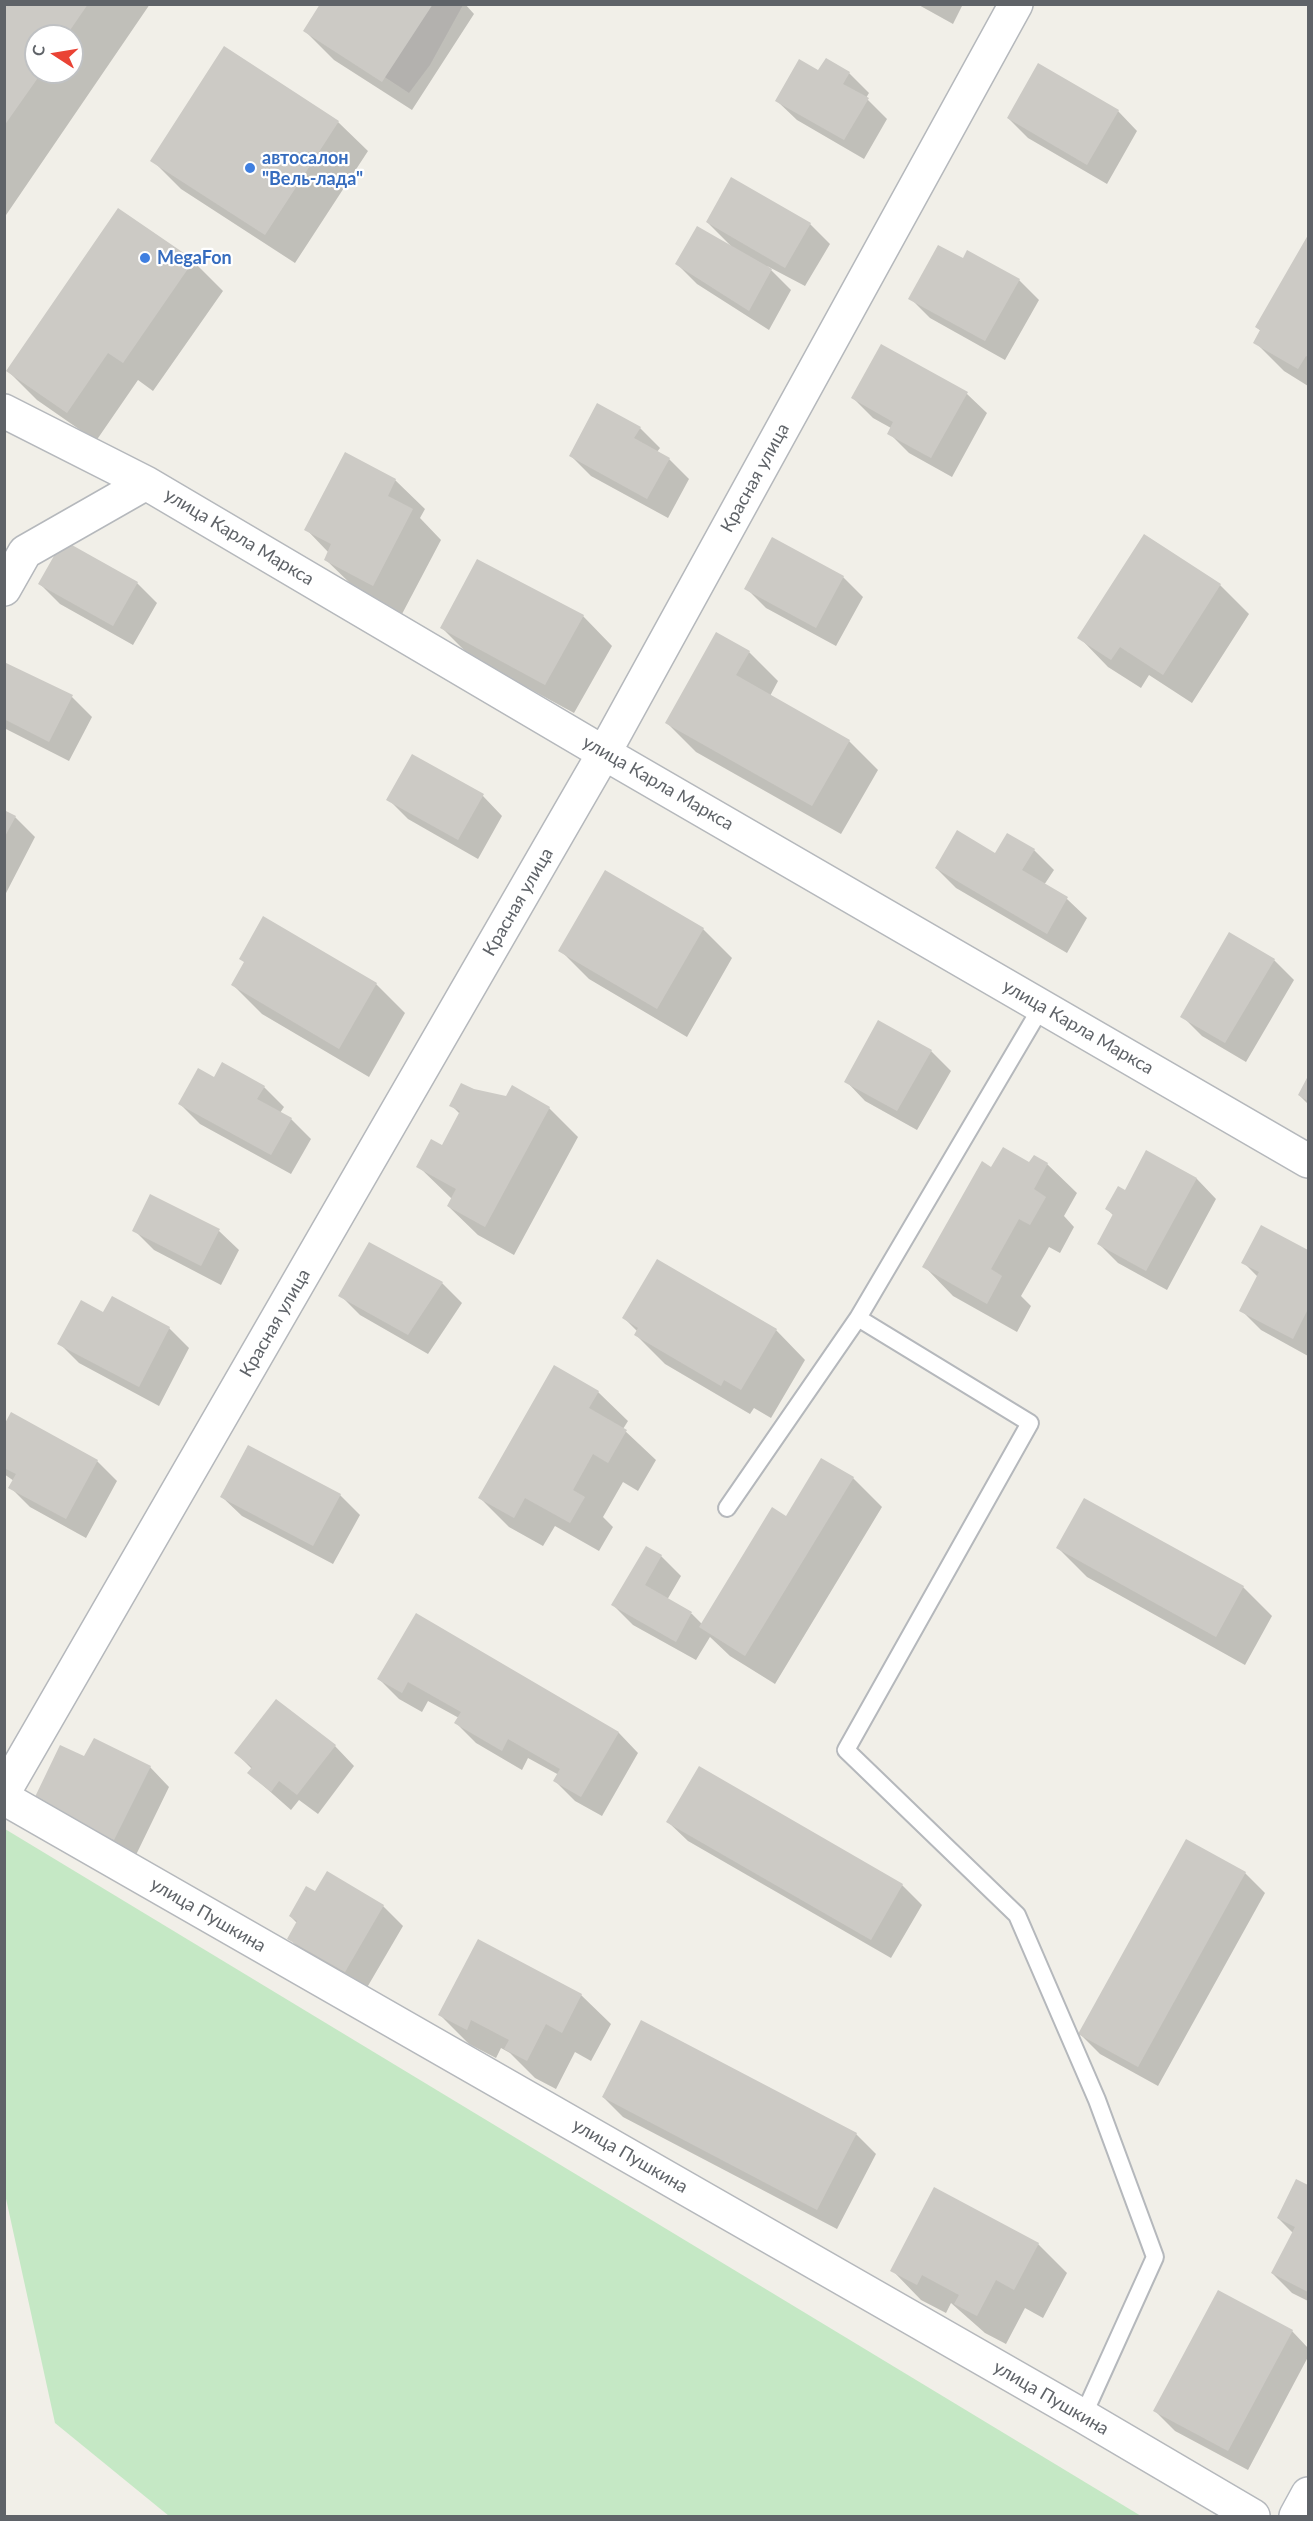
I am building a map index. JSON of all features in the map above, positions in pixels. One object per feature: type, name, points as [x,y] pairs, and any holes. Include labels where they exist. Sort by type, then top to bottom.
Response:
[{"type":"street","name":"Красная улица","points":[[4,1792],[604,753],[1016,4]]},
{"type":"street","name":"улица Карла Маркса","points":[[4,411],[146,483],[604,753],[1308,1161]]},
{"type":"street","points":[[4,589],[15,555],[146,483]]},
{"type":"street","name":"улица Пушкина","points":[[4,1798],[1083,2416],[1253,2517]]},
{"type":"street","points":[[1296,2517],[1308,2494]]},
{"type":"lane","points":[[727,1508],[858,1318],[1042,1006]]},
{"type":"lane","points":[[858,1318],[1029,1423],[846,1750],[1017,1915],[1097,2100],[1155,2257],[1083,2416]]},
{"type":"shaded area","points":[[338,5],[463,5],[430,65],[409,93],[319,34]]},
{"type":"green space","points":[[4,1829],[1141,2516],[169,2516],[55,2423],[5,2194]]},
{"type":"building","points":[[4,4],[88,4],[74,24],[24,24],[24,84],[34,84],[4,126]]},
{"type":"building","points":[[320,4],[433,4],[382,82],[303,31]]},
{"type":"building","points":[[224,46],[339,121],[265,235],[150,161]]},
{"type":"building","points":[[826,58],[850,72],[843,84],[869,98],[844,140],[775,101],[799,59],[818,70]]},
{"type":"building","points":[[1038,63],[1119,110],[1087,165],[1007,118]]},
{"type":"building","points":[[731,177],[811,223],[785,268],[706,222]]},
{"type":"building","points":[[118,208],[194,260],[123,363],[108,353],[67,413],[6,371]]},
{"type":"building","points":[[697,226],[772,269],[749,311],[675,264]]},
{"type":"building","points":[[1308,235],[1308,357],[1306,356],[1298,369],[1253,343],[1260,330],[1255,327]]},
{"type":"building","points":[[938,245],[963,258],[967,250],[1020,279],[985,341],[908,299]]},
{"type":"building","points":[[881,344],[968,392],[931,458],[887,434],[893,422],[851,398]]},
{"type":"building","points":[[597,403],[641,427],[634,438],[670,458],[647,499],[569,456]]},
{"type":"building","points":[[345,452],[396,479],[388,496],[413,509],[373,586],[324,560],[331,544],[304,530]]},
{"type":"building","points":[[1144,534],[1221,584],[1163,675],[1120,647],[1111,660],[1077,638]]},
{"type":"building","points":[[772,537],[844,576],[816,628],[744,589]]},
{"type":"building","points":[[63,540],[138,582],[113,626],[38,584]]},
{"type":"building","points":[[477,559],[584,615],[545,685],[440,628]]},
{"type":"building","points":[[716,632],[750,651],[736,675],[850,740],[812,806],[665,723]]},
{"type":"building","points":[[4,662],[73,695],[49,742],[4,719]]},
{"type":"building","points":[[412,754],[484,794],[458,840],[386,800]]},
{"type":"building","points":[[4,810],[16,816],[4,838]]},
{"type":"building","points":[[957,830],[995,853],[1007,833],[1035,849],[1022,870],[1068,897],[1047,934],[935,868]]},
{"type":"building","points":[[605,870],[704,928],[657,1009],[558,951]]},
{"type":"building","points":[[263,916],[377,983],[339,1049],[231,985],[244,962],[239,959]]},
{"type":"building","points":[[1229,932],[1275,959],[1225,1043],[1180,1017]]},
{"type":"building","points":[[878,1020],[932,1050],[897,1111],[844,1082]]},
{"type":"building","points":[[222,1062],[265,1086],[257,1099],[292,1118],[271,1155],[178,1104],[198,1068],[214,1077]]},
{"type":"building","points":[[1308,1076],[1308,1101],[1298,1095]]},
{"type":"building","points":[[461,1083],[474,1089],[506,1096],[512,1085],[550,1107],[485,1227],[447,1206],[456,1189],[416,1167],[431,1139],[442,1145],[460,1111],[449,1106]]},
{"type":"building","points":[[1003,1147],[1029,1162],[1034,1155],[1048,1163],[1034,1189],[1046,1197],[1030,1225],[1019,1219],[991,1269],[1002,1276],[987,1304],[922,1267],[982,1161],[991,1167]]},
{"type":"building","points":[[1146,1150],[1197,1178],[1146,1271],[1097,1244],[1113,1214],[1105,1209],[1118,1186],[1125,1190]]},
{"type":"building","points":[[150,1194],[220,1229],[201,1266],[132,1231]]},
{"type":"building","points":[[1261,1225],[1308,1250],[1308,1309],[1293,1339],[1239,1311],[1259,1272],[1241,1263]]},
{"type":"building","points":[[369,1242],[443,1282],[408,1335],[338,1296]]},
{"type":"building","points":[[657,1259],[777,1329],[741,1390],[724,1380],[721,1386],[634,1335],[638,1328],[622,1318]]},
{"type":"building","points":[[112,1296],[170,1327],[139,1387],[57,1344],[81,1300],[103,1312]]},
{"type":"building","points":[[554,1365],[599,1391],[589,1408],[627,1430],[608,1463],[593,1454],[573,1490],[585,1497],[570,1523],[525,1498],[514,1518],[478,1498]]},
{"type":"building","points":[[11,1412],[98,1460],[66,1519],[8,1488],[16,1474],[4,1468],[4,1425]]},
{"type":"building","points":[[248,1445],[341,1494],[313,1546],[220,1497]]},
{"type":"building","points":[[821,1458],[854,1477],[745,1656],[699,1627],[772,1507],[786,1516]]},
{"type":"building","points":[[1084,1498],[1244,1586],[1216,1637],[1056,1548]]},
{"type":"building","points":[[646,1546],[662,1555],[645,1585],[692,1612],[676,1642],[611,1605]]},
{"type":"building","points":[[416,1613],[619,1732],[581,1797],[553,1781],[560,1769],[508,1739],[502,1751],[454,1723],[461,1712],[408,1682],[402,1693],[377,1679]]},
{"type":"building","points":[[276,1699],[336,1745],[297,1795],[279,1781],[271,1792],[247,1773],[252,1767],[234,1753]]},
{"type":"building","points":[[94,1738],[151,1766],[114,1840],[33,1801],[60,1745],[84,1756]]},
{"type":"building","points":[[699,1766],[903,1884],[871,1940],[666,1822]]},
{"type":"building","points":[[1186,1839],[1246,1872],[1138,2067],[1078,2034]]},
{"type":"building","points":[[327,1871],[384,1905],[345,1972],[287,1939],[297,1921],[289,1916],[306,1886],[315,1891]]},
{"type":"building","points":[[478,1939],[582,1994],[562,2033],[546,2024],[527,2061],[504,2049],[509,2040],[471,2020],[467,2030],[438,2015]]},
{"type":"building","points":[[641,2020],[857,2133],[817,2210],[602,2097]]},
{"type":"building","points":[[1296,2179],[1308,2185],[1308,2292],[1271,2273],[1295,2227],[1277,2218]]},
{"type":"building","points":[[934,2187],[1039,2243],[1014,2290],[996,2280],[977,2316],[954,2304],[959,2295],[922,2275],[917,2285],[890,2271]]},
{"type":"building","points":[[1218,2290],[1293,2330],[1228,2451],[1153,2411]]},
{"type":"place","name":"автосалон \"Вель-лада\"","points":[[250,168]]},
{"type":"place","name":"MegaFon","points":[[145,258]]}]
